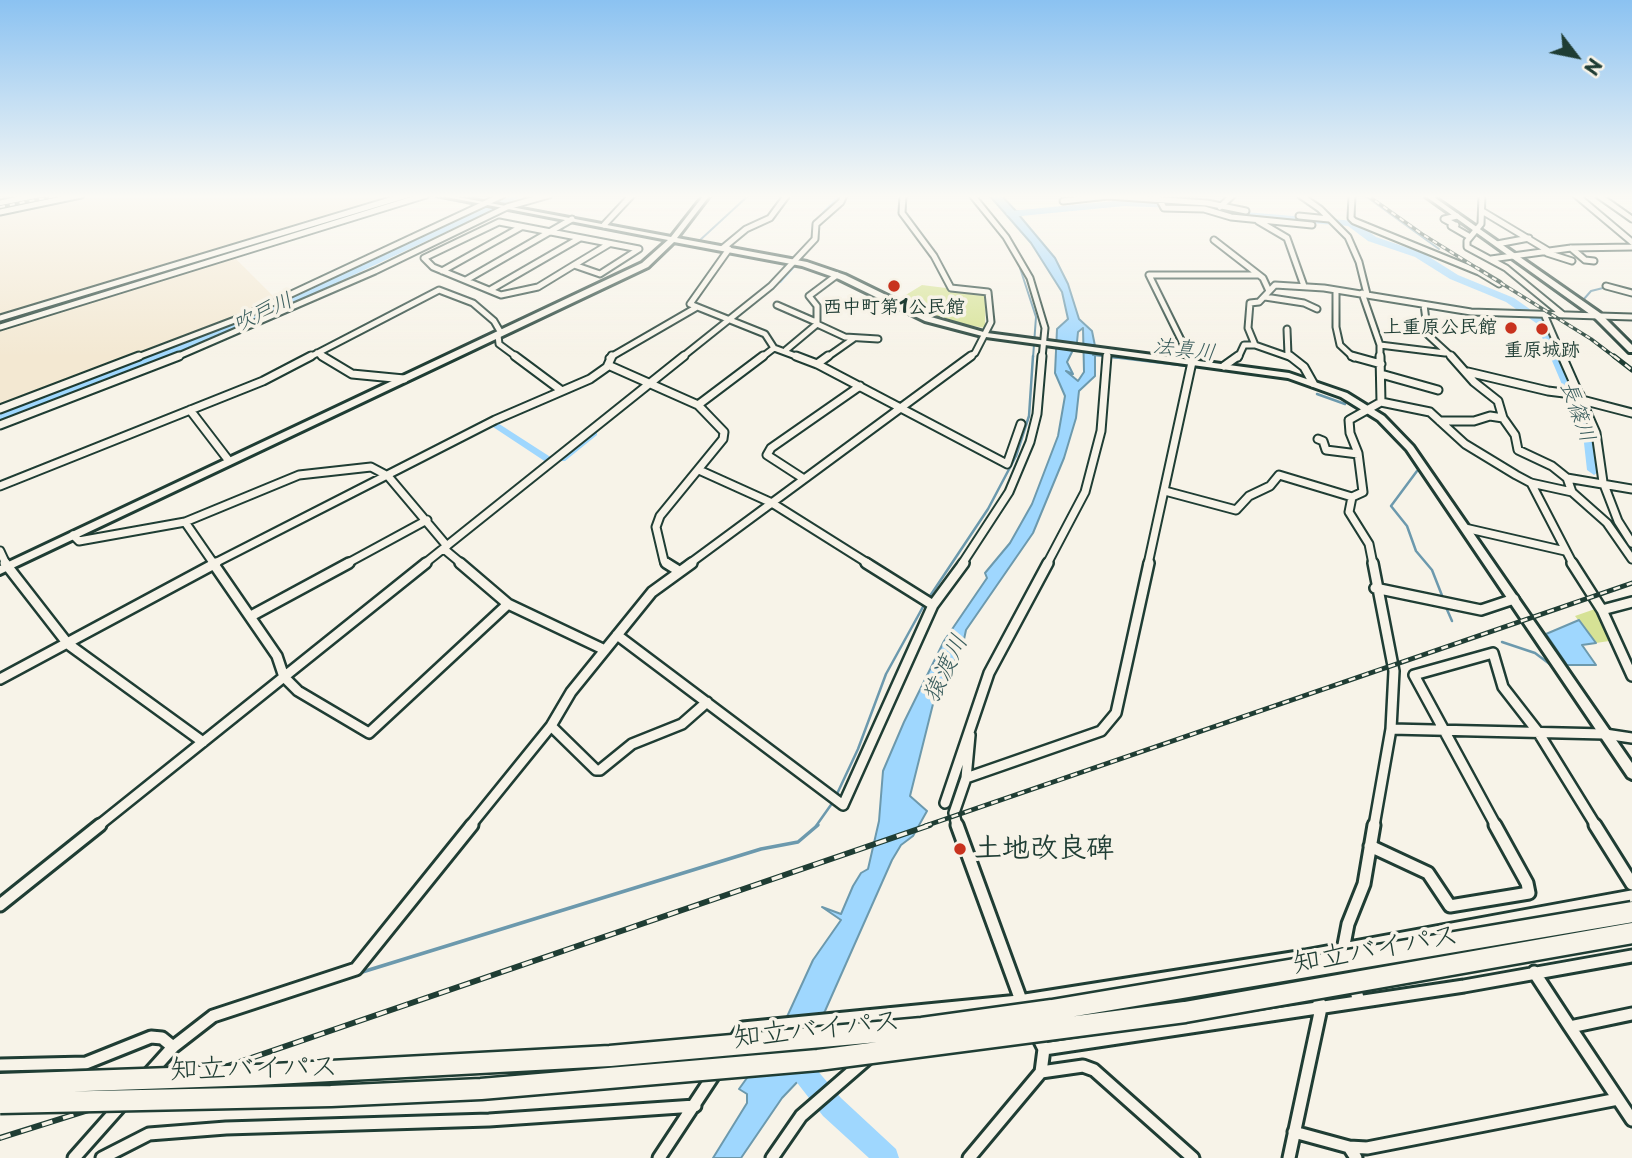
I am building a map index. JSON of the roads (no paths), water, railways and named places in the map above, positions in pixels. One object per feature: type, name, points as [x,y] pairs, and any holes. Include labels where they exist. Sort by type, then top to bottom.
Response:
[{"type":"highway","name":"知立バイパス","points":[[0,1084],[256,1075],[610,1056],[922,1028],[1052,1010],[1632,912]]},
{"type":"highway","name":"知立バイパス","points":[[0,1103],[331,1096],[481,1089],[818,1060],[1185,1012],[1632,933]]},
{"type":"street","points":[[0,318],[227,249]]},
{"type":"street","points":[[0,327],[252,249]]},
{"type":"street","points":[[0,409],[230,322],[385,249]]},
{"type":"street","points":[[0,425],[177,357],[420,249]]},
{"type":"street","points":[[442,249],[424,258],[442,271],[501,295],[538,287],[601,249]]},
{"type":"street","points":[[442,271],[481,249]]},
{"type":"street","points":[[466,280],[521,249]]},
{"type":"street","points":[[489,290],[561,249]]},
{"type":"street","points":[[600,274],[639,249]]},
{"type":"street","points":[[3,568],[615,280],[645,265],[662,249]]},
{"type":"street","points":[[725,249],[690,304],[765,334],[774,348]]},
{"type":"street","points":[[731,249],[794,261],[837,275],[928,319],[985,335],[1107,355],[1224,366],[1289,376],[1344,395],[1391,426],[1410,448],[1632,773]]},
{"type":"street","points":[[0,905],[771,286],[805,249]]},
{"type":"street","points":[[74,1158],[173,1047],[204,1021],[222,1011],[356,969],[551,726],[571,692],[652,592],[975,353],[990,322],[988,292],[951,288],[929,249]]},
{"type":"street","points":[[617,635],[843,805],[933,605],[987,530],[1009,492],[1030,442],[1037,415],[1044,364],[1042,344],[1045,328],[1030,278],[1013,249]]},
{"type":"street","points":[[1226,249],[1259,275],[1267,294]]},
{"type":"street","points":[[1291,249],[1304,286]]},
{"type":"street","points":[[1354,249],[1364,294],[1380,345],[1381,402]]},
{"type":"street","points":[[1417,249],[1499,284]]},
{"type":"street","points":[[1470,249],[1491,259],[1540,293],[1564,315]]},
{"type":"street","points":[[1504,249],[1597,315],[1632,349]]},
{"type":"street","points":[[1543,249],[1572,261]]},
{"type":"street","points":[[1491,259],[1565,249]]},
{"type":"street","points":[[1572,249],[1585,260],[1594,261]]},
{"type":"street","points":[[574,265],[615,280]]},
{"type":"street","points":[[786,350],[817,323],[817,306],[809,296],[837,275]]},
{"type":"street","points":[[966,778],[1078,741],[1109,724],[1119,701],[1191,365],[1149,275],[1259,275]]},
{"type":"street","points":[[1255,345],[1248,328],[1250,303],[1259,302],[1275,285],[1336,290],[1471,312],[1597,315],[1632,319]]},
{"type":"street","points":[[1608,287],[1632,293]]},
{"type":"street","points":[[0,486],[263,381],[439,290],[473,303],[494,320],[500,334],[499,344],[562,391]]},
{"type":"street","points":[[1336,290],[1336,327],[1340,345],[1355,359],[1381,363]]},
{"type":"street","points":[[78,294],[82,302]]},
{"type":"street","points":[[1267,294],[1317,309]]},
{"type":"street","points":[[777,305],[853,339],[878,340]]},
{"type":"street","points":[[1424,305],[1428,335],[1468,372],[1474,382],[1492,393],[1498,401],[1503,418],[1511,426],[1518,450],[1552,466],[1567,478],[1572,492]]},
{"type":"street","points":[[608,365],[608,358],[697,307]]},
{"type":"street","points":[[1544,314],[1597,433],[1603,482],[1618,521],[1632,543]]},
{"type":"street","points":[[1287,328],[1287,355]]},
{"type":"street","points":[[817,364],[853,339]]},
{"type":"street","points":[[1224,366],[1237,359],[1244,345],[1255,345],[1287,355],[1304,367],[1313,383]]},
{"type":"street","points":[[1380,345],[1445,353]]},
{"type":"street","points":[[698,405],[774,348],[786,350],[817,364],[1007,464],[1021,424]]},
{"type":"street","points":[[317,353],[352,374],[404,379]]},
{"type":"street","points":[[945,803],[989,673],[1085,492],[1101,431],[1107,355]]},
{"type":"street","points":[[608,365],[698,405],[724,432],[723,439],[660,516],[656,527],[664,561],[679,571]]},
{"type":"street","points":[[0,679],[214,562],[467,433],[590,379],[608,365]]},
{"type":"street","points":[[1468,372],[1579,396],[1632,413]]},
{"type":"street","points":[[1381,374],[1438,390]]},
{"type":"street","points":[[804,479],[766,454],[860,386]]},
{"type":"street","points":[[1165,491],[1236,510],[1248,496],[1270,486],[1279,475],[1352,497],[1363,492],[1358,454],[1350,433],[1349,420],[1381,402],[1424,410],[1465,444],[1531,482],[1572,492],[1607,523],[1618,544],[1632,559]]},
{"type":"street","points":[[190,410],[229,461]]},
{"type":"street","points":[[1440,421],[1503,418]]},
{"type":"street","points":[[1318,439],[1324,440],[1326,450],[1358,454]]},
{"type":"street","points":[[73,535],[79,541],[185,522],[299,475],[371,467],[387,476],[427,520],[446,547],[508,604],[606,650]]},
{"type":"street","points":[[699,470],[772,503],[933,605]]},
{"type":"street","points":[[1567,478],[1632,489]]},
{"type":"street","points":[[1531,482],[1565,551],[1602,610],[1632,676]]},
{"type":"street","points":[[1352,497],[1349,512],[1369,544],[1394,671],[1391,729],[1364,884],[1348,924],[1343,950],[1359,1001]]},
{"type":"street","points":[[251,616],[427,520]]},
{"type":"street","points":[[185,522],[198,545],[214,562],[277,656],[284,677],[298,691],[369,733],[508,604]]},
{"type":"street","points":[[1465,528],[1565,551]]},
{"type":"street","points":[[0,551],[3,568],[68,643],[203,742]]},
{"type":"street","points":[[1376,588],[1481,610],[1514,599]]},
{"type":"street","points":[[1602,610],[1632,602]]},
{"type":"street","points":[[1370,846],[1428,873],[1450,906],[1529,893],[1528,883],[1414,675],[1493,653],[1503,687],[1538,732],[1632,884]]},
{"type":"street","points":[[551,726],[596,770],[632,744],[682,724],[707,702]]},
{"type":"street","points":[[969,1158],[1041,1072],[1044,1049],[1019,1001],[954,813],[966,778],[972,719]]},
{"type":"street","points":[[1391,729],[1605,734],[1632,738]]},
{"type":"street","points":[[659,1158],[743,1028],[1019,1001],[1343,950],[1632,896]]},
{"type":"street","points":[[1289,1158],[1321,1008],[1305,956]]},
{"type":"street","points":[[1044,1049],[1321,1008],[1632,956]]},
{"type":"street","points":[[1534,972],[1632,1120]]},
{"type":"street","points":[[772,1158],[809,1110],[867,1060],[889,1013]]},
{"type":"street","points":[[1570,1027],[1632,1014]]},
{"type":"street","points":[[0,1065],[86,1063],[150,1037],[162,1038],[173,1047]]},
{"type":"street","points":[[1041,1072],[1083,1066],[1094,1070],[1194,1158]]},
{"type":"street","points":[[1294,1132],[1352,1152],[1618,1099]]},
{"type":"street","points":[[102,1158],[149,1134],[226,1128],[489,1120],[695,1106]]},
{"type":"water","name":"猿渡川","points":[[1035,249],[1047,249],[1055,258],[1068,284],[1079,319],[1092,331],[1095,376],[1079,391],[1076,418],[1064,458],[1033,533],[966,630],[963,644],[934,700],[910,796],[927,811],[913,836],[901,845],[892,860],[825,1011],[796,1055],[812,1075],[807,1081],[802,1077],[782,1098],[741,1158],[713,1158],[747,1103],[747,1094],[739,1089],[780,1032],[813,960],[841,920],[822,907],[841,914],[853,886],[861,873],[868,869],[879,821],[883,771],[904,722],[944,641],[987,578],[985,573],[1010,543],[1032,504],[1058,436],[1065,396],[1055,373],[1057,329],[1068,319],[1062,292]],"holes":[[[1083,328],[1084,372],[1078,381],[1066,371],[1073,374],[1067,362],[1077,342],[1078,332]]]},
{"type":"water","points":[[1579,620],[1596,643],[1582,645],[1596,665],[1567,665],[1546,634]]},
{"type":"waterway","name":"吹戸川","points":[[0,418],[208,338],[402,249]]},
{"type":"waterway","name":"長篠川","points":[[1401,249],[1419,255],[1454,277],[1510,300],[1541,321],[1590,434],[1594,470]]},
{"type":"waterway","points":[[779,282],[795,264]]},
{"type":"waterway","points":[[1020,268],[1036,317],[1033,358]]},
{"type":"waterway","points":[[1584,299],[1591,291],[1607,287]]},
{"type":"waterway","name":"法真川","points":[[1093,355],[1119,358]]},
{"type":"waterway","points":[[836,796],[858,749],[886,674],[924,605],[988,509],[1016,456],[1029,416],[1033,356]]},
{"type":"waterway","name":"法真川","points":[[1104,356],[1188,366]]},
{"type":"waterway","name":"法真川","points":[[1194,366],[1254,373]]},
{"type":"waterway","name":"法真川","points":[[1317,394],[1345,404]]},
{"type":"waterway","points":[[493,423],[549,460]]},
{"type":"waterway","points":[[562,459],[594,433]]},
{"type":"waterway","name":"法真川","points":[[1417,471],[1391,506],[1407,526],[1416,551],[1432,570],[1443,598]]},
{"type":"waterway","name":"法真川","points":[[1445,605],[1452,621]]},
{"type":"waterway","name":"法真川","points":[[1502,642],[1535,653],[1551,665]]},
{"type":"waterway","points":[[816,826],[833,802]]},
{"type":"waterway","points":[[359,973],[761,849],[798,842],[818,825]]},
{"type":"waterway","points":[[796,1063],[832,1107],[887,1158]]},
{"type":"railway","points":[[1446,249],[1591,339],[1616,358]]},
{"type":"railway","points":[[1614,356],[1632,370]]},
{"type":"railway","points":[[925,826],[1632,583]]},
{"type":"railway","points":[[0,1138],[219,1069],[930,825]]},
{"type":"place","name":"西中町第1公民館","points":[[894,286]]},
{"type":"place","name":"上重原公民館","points":[[1511,328]]},
{"type":"place","name":"重原城跡","points":[[1542,329]]},
{"type":"place","name":"土地改良碑","points":[[960,849]]}]
